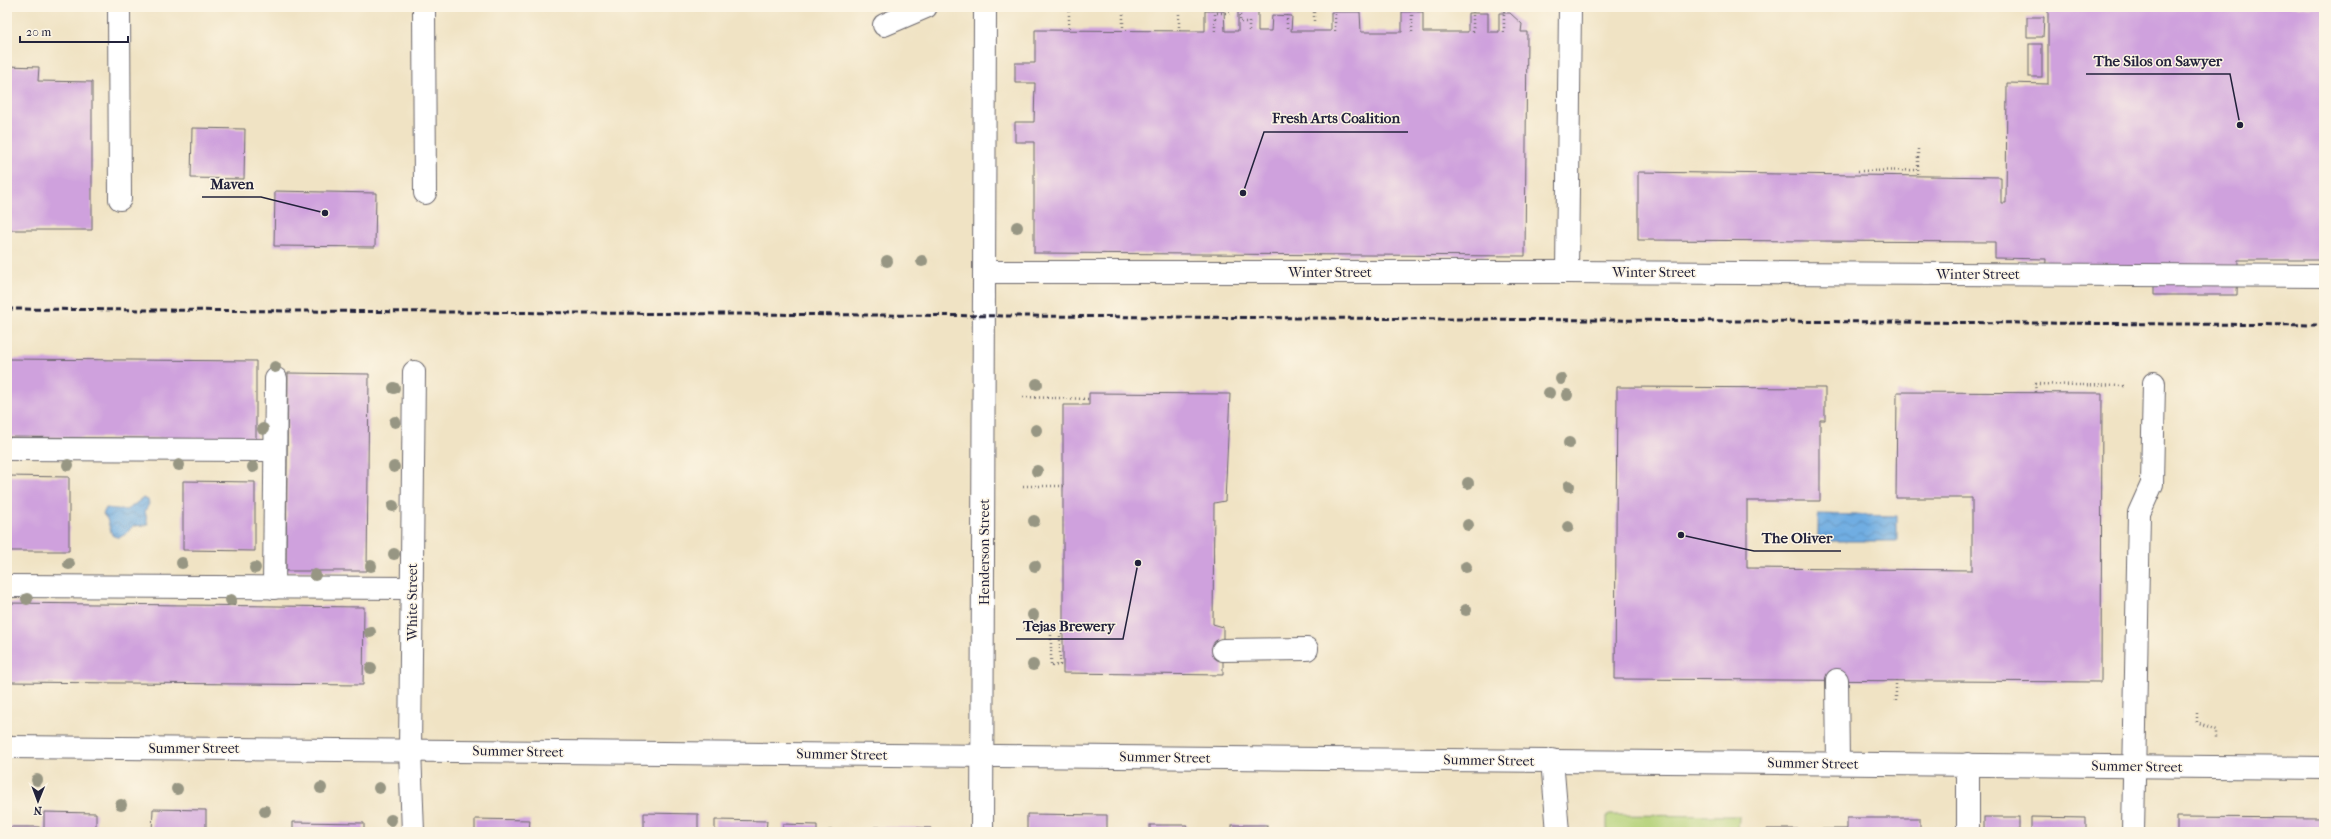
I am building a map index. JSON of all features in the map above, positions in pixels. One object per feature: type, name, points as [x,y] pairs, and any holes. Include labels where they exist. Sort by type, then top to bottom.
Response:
[{"type":"street","points":[[119,7],[120,199]]},
{"type":"street","points":[[424,7],[425,193]]},
{"type":"street","points":[[884,25],[926,7]]},
{"type":"street","name":"Henderson Street","points":[[982,832],[985,7]]},
{"type":"street","points":[[1567,272],[1570,7]]},
{"type":"street","name":"Winter Street","points":[[985,272],[1567,272],[2324,276]]},
{"type":"street","name":"White Street","points":[[413,832],[410,750],[414,372]]},
{"type":"street","points":[[274,588],[276,379]]},
{"type":"street","points":[[2133,832],[2139,513],[2152,484],[2154,385]]},
{"type":"street","points":[[7,449],[275,450]]},
{"type":"street","points":[[7,586],[412,588]]},
{"type":"street","points":[[1223,650],[1306,649]]},
{"type":"street","points":[[1837,680],[1838,763]]},
{"type":"street","name":"Summer Street","points":[[7,747],[2324,768]]},
{"type":"street","points":[[1552,760],[1558,832]]},
{"type":"street","points":[[1968,764],[1968,832]]},
{"type":"path","points":[[1069,7],[1069,30]]},
{"type":"path","points":[[1123,7],[1123,30]]},
{"type":"path","points":[[1179,31],[1180,7]]},
{"type":"path","points":[[1215,31],[1214,13],[1230,13],[1230,7]]},
{"type":"path","points":[[1240,7],[1240,22],[1249,22],[1249,31]]},
{"type":"path","points":[[1287,7],[1287,31]]},
{"type":"path","points":[[1334,31],[1335,7]]},
{"type":"path","points":[[1412,7],[1412,32]]},
{"type":"path","points":[[1473,7],[1473,32]]},
{"type":"path","points":[[1504,7],[1504,32]]},
{"type":"path","points":[[1314,11],[1314,21]]},
{"type":"path","points":[[1918,150],[1918,176]]},
{"type":"path","points":[[1858,170],[1918,170]]},
{"type":"path","points":[[2036,392],[2035,384],[2154,385]]},
{"type":"path","points":[[1023,397],[1089,399]]},
{"type":"path","points":[[1023,486],[1064,486]]},
{"type":"path","points":[[1024,629],[1051,630],[1051,666],[1060,665],[1060,634],[1064,634]]},
{"type":"path","points":[[1896,680],[1896,701]]},
{"type":"green space","points":[[1607,815],[1739,816],[1738,832],[1607,832]]},
{"type":"water","points":[[143,498],[148,500],[149,504],[145,511],[148,525],[133,526],[121,537],[115,537],[112,535],[107,519],[103,514],[106,508],[127,510]]},
{"type":"water","points":[[1818,514],[1897,516],[1897,541],[1818,541]]},
{"type":"building","points":[[2048,7],[2324,7],[2324,260],[2238,260],[2237,295],[2154,295],[2154,275],[2045,275],[2046,259],[1995,258],[1995,242],[1638,240],[1638,172],[2001,177],[2001,203],[2006,203],[2007,83],[2048,84]]},
{"type":"building","points":[[1205,11],[1224,11],[1225,31],[1238,31],[1238,12],[1258,11],[1258,31],[1271,31],[1272,15],[1292,16],[1291,31],[1331,31],[1331,12],[1360,12],[1361,32],[1402,32],[1402,12],[1423,12],[1423,32],[1468,32],[1468,13],[1488,13],[1488,32],[1499,32],[1499,13],[1510,13],[1522,24],[1521,32],[1527,32],[1525,256],[1034,253],[1034,142],[1015,142],[1015,122],[1034,122],[1035,83],[1015,83],[1015,63],[1035,63],[1035,30],[1205,31]]},
{"type":"building","points":[[2027,17],[2044,17],[2043,37],[2027,37]]},
{"type":"building","points":[[2029,44],[2042,44],[2042,77],[2029,77]]},
{"type":"building","points":[[7,66],[39,67],[38,81],[92,82],[92,230],[7,230]]},
{"type":"building","points":[[192,128],[245,129],[244,179],[191,178]]},
{"type":"building","points":[[275,191],[376,193],[375,247],[274,246]]},
{"type":"building","points":[[7,359],[256,361],[256,439],[7,437]]},
{"type":"building","points":[[288,373],[369,374],[367,571],[286,571]]},
{"type":"building","points":[[1617,387],[1825,388],[1825,420],[1820,420],[1820,501],[1747,501],[1747,568],[1972,570],[1972,498],[1896,498],[1897,392],[2102,393],[2101,682],[1615,679]]},
{"type":"building","points":[[1089,393],[1230,394],[1225,501],[1214,503],[1213,624],[1223,627],[1223,675],[1063,673],[1063,405],[1089,405]]},
{"type":"building","points":[[7,476],[69,477],[69,551],[7,551]]},
{"type":"building","points":[[183,481],[255,482],[255,551],[183,550]]},
{"type":"building","points":[[7,603],[364,607],[363,685],[7,682]]},
{"type":"building","points":[[153,809],[206,810],[206,832],[152,832]]},
{"type":"building","points":[[44,812],[96,813],[96,832],[44,832]]},
{"type":"building","points":[[644,813],[698,814],[698,832],[644,832]]},
{"type":"building","points":[[1027,814],[1107,815],[1107,832],[1027,832]]},
{"type":"building","points":[[1984,817],[2019,817],[2019,832],[1984,832]]},
{"type":"building","points":[[2031,817],[2086,818],[2086,832],[2031,832]]},
{"type":"building","points":[[2177,817],[2324,818],[2324,832],[2177,832]]},
{"type":"building","points":[[1847,818],[1920,818],[1920,832],[1767,832],[1767,829],[1847,829]]},
{"type":"building","points":[[475,819],[530,820],[529,832],[475,832]]},
{"type":"building","points":[[715,820],[767,821],[766,832],[715,832]]},
{"type":"building","points":[[293,822],[364,823],[364,832],[293,832]]},
{"type":"building","points":[[783,824],[817,825],[817,832],[783,832]]},
{"type":"building","points":[[1150,825],[1187,825],[1187,832],[1150,832]]},
{"type":"building","points":[[1232,825],[1267,825],[1267,832],[1232,832]]},
{"type":"building","points":[[7,827],[39,827],[39,832],[7,832]]},
{"type":"building","points":[[874,827],[931,828],[931,832],[872,832]]},
{"type":"building","points":[[829,830],[865,830],[865,832],[829,832]]},
{"type":"railway","points":[[7,309],[2324,325]]},
{"type":"place","name":"The Silos on Sawyer","points":[[2240,125]]},
{"type":"place","name":"Fresh Arts Coalition","points":[[1243,193]]},
{"type":"place","name":"Maven","points":[[325,213]]},
{"type":"place","name":"The Oliver","points":[[1681,535]]},
{"type":"place","name":"Tejas Brewery","points":[[1138,563]]}]
